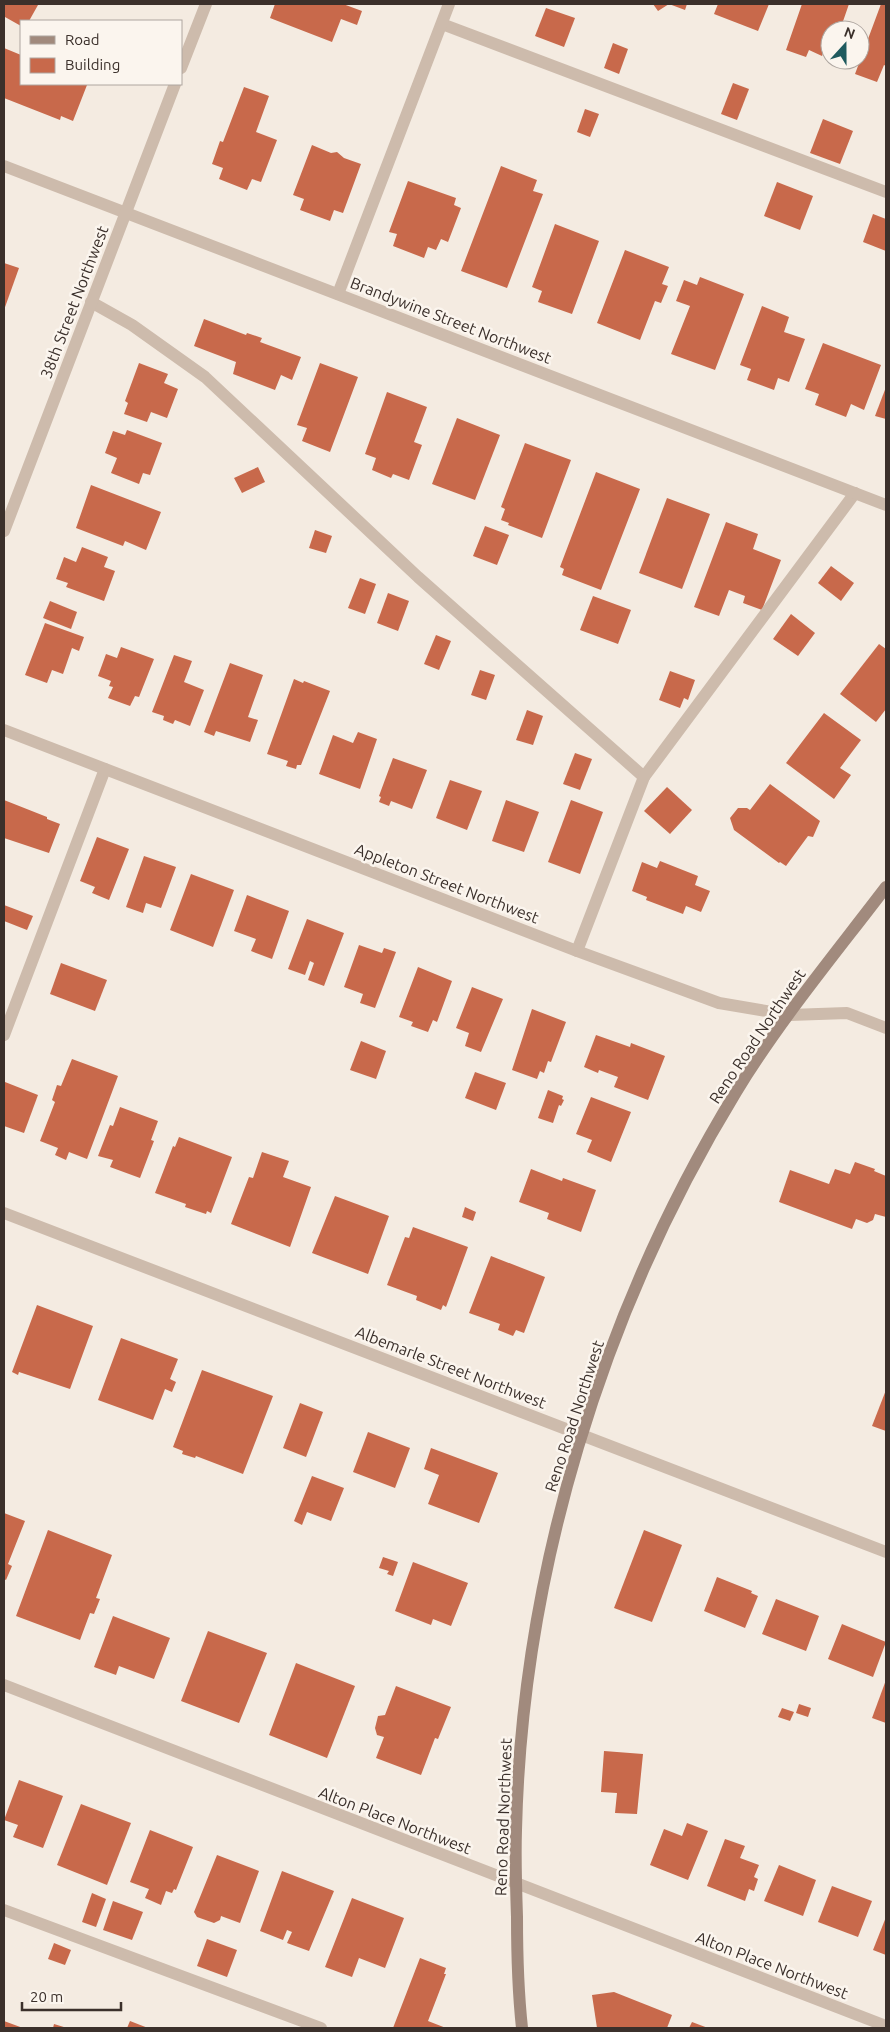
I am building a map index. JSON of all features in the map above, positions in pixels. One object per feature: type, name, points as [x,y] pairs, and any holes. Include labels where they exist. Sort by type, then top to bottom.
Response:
[{"type":"main road","name":"Reno Road Northwest","points":[[522,2028],[516,1884],[519,1767],[532,1650],[549,1561],[567,1486],[582,1435],[625,1315],[658,1236],[677,1198],[736,1092],[763,1051],[886,887]]},
{"type":"street","points":[[182,65],[206,4]]},
{"type":"street","points":[[338,294],[449,4]]},
{"type":"street","points":[[442,24],[886,192]]},
{"type":"street","name":"38th Street Northwest","points":[[4,531],[175,85]]},
{"type":"street","name":"Brandywine Street Northwest","points":[[4,166],[886,505]]},
{"type":"street","points":[[91,302],[132,325],[205,377],[418,577],[644,776]]},
{"type":"street","points":[[578,951],[644,776],[855,493]]},
{"type":"street","name":"Appleton Street Northwest","points":[[4,730],[718,1003],[790,1014],[847,1013],[886,1028]]},
{"type":"street","points":[[4,1036],[105,769]]},
{"type":"street","name":"Albemarle Street Northwest","points":[[4,1213],[886,1552]]},
{"type":"street","name":"Alton Place Northwest","points":[[4,1685],[886,2026]]},
{"type":"street","points":[[4,1910],[321,2028]]},
{"type":"building","points":[[4,4],[38,5],[30,20],[20,20],[20,25],[5,17],[4,19]]},
{"type":"building","points":[[275,4],[343,4],[362,11],[357,25],[341,19],[332,42],[270,18]]},
{"type":"building","points":[[653,4],[669,4],[658,11]]},
{"type":"building","points":[[669,4],[687,4],[685,10]]},
{"type":"building","points":[[718,4],[769,4],[758,31],[714,14]]},
{"type":"building","points":[[802,4],[849,4],[843,20],[820,20],[820,55],[809,50],[806,57],[786,50]]},
{"type":"building","points":[[881,4],[886,4],[886,66],[884,65],[877,82],[855,74],[856,70],[870,70],[870,34]]},
{"type":"building","points":[[546,8],[575,18],[564,47],[535,36]]},
{"type":"building","points":[[613,43],[628,49],[619,74],[604,68]]},
{"type":"building","points":[[4,48],[20,55],[20,85],[87,85],[73,121],[61,116],[60,120],[4,98]]},
{"type":"building","points":[[733,83],[749,89],[737,120],[721,114]]},
{"type":"building","points":[[244,87],[269,96],[256,132],[277,140],[261,182],[252,179],[247,190],[219,179],[223,168],[212,164],[220,141],[223,142]]},
{"type":"building","points":[[585,109],[599,114],[590,137],[577,132]]},
{"type":"building","points":[[823,119],[853,131],[840,164],[810,153]]},
{"type":"building","points":[[312,145],[331,153],[337,152],[344,158],[361,164],[343,213],[334,210],[330,221],[300,210],[304,199],[293,195]]},
{"type":"building","points":[[501,166],[537,180],[533,191],[543,194],[507,288],[461,271]]},
{"type":"building","points":[[408,181],[456,198],[454,205],[461,208],[448,242],[441,239],[436,250],[428,247],[424,258],[393,246],[397,234],[389,232]]},
{"type":"building","points":[[777,182],[813,196],[800,230],[764,216]]},
{"type":"building","points":[[873,214],[886,219],[886,251],[863,242]]},
{"type":"building","points":[[555,224],[599,241],[572,314],[538,302],[542,291],[532,287]]},
{"type":"building","points":[[625,250],[669,267],[662,284],[668,286],[661,303],[655,301],[640,340],[597,323]]},
{"type":"building","points":[[4,263],[19,268],[4,310]]},
{"type":"building","points":[[700,277],[744,294],[715,370],[671,354],[690,306],[676,301],[684,280],[697,285]]},
{"type":"building","points":[[762,306],[789,317],[784,332],[805,339],[789,382],[778,378],[774,390],[747,380],[751,369],[740,365]]},
{"type":"building","points":[[204,319],[246,335],[247,333],[262,338],[260,342],[301,357],[292,380],[281,375],[275,390],[233,374],[236,362],[194,346]]},
{"type":"building","points":[[823,343],[881,365],[864,410],[851,404],[846,417],[815,405],[819,394],[805,389]]},
{"type":"building","points":[[139,363],[168,374],[164,383],[178,389],[167,418],[151,412],[147,422],[124,414],[128,403],[125,401]]},
{"type":"building","points":[[320,363],[358,377],[330,452],[302,441],[307,428],[297,425]]},
{"type":"building","points":[[886,387],[886,419],[875,416]]},
{"type":"building","points":[[387,392],[427,407],[414,442],[422,445],[409,480],[393,474],[391,478],[372,470],[376,458],[365,454]]},
{"type":"building","points":[[457,418],[500,435],[475,500],[432,484]]},
{"type":"building","points":[[127,430],[162,443],[150,475],[143,473],[139,484],[111,473],[117,458],[105,453],[113,431],[125,435]]},
{"type":"building","points":[[525,443],[571,460],[542,538],[508,525],[509,523],[501,520],[505,509],[501,507]]},
{"type":"building","points":[[258,467],[265,482],[242,493],[234,478]]},
{"type":"building","points":[[596,472],[640,489],[601,590],[562,575],[564,569],[560,567]]},
{"type":"building","points":[[91,485],[161,512],[146,550],[125,541],[123,546],[76,528]]},
{"type":"building","points":[[667,498],[710,514],[682,589],[639,573]]},
{"type":"building","points":[[726,522],[758,534],[753,549],[781,560],[762,610],[743,603],[745,596],[729,590],[719,616],[694,607]]},
{"type":"building","points":[[485,526],[509,535],[497,565],[473,556]]},
{"type":"building","points":[[315,530],[332,536],[326,553],[309,548]]},
{"type":"building","points":[[82,547],[108,557],[104,567],[115,571],[104,601],[66,587],[68,583],[56,579],[64,557],[76,562]]},
{"type":"building","points":[[831,566],[854,583],[841,601],[818,583]]},
{"type":"building","points":[[360,578],[376,584],[365,614],[348,608]]},
{"type":"building","points":[[388,593],[409,601],[398,631],[377,623]]},
{"type":"building","points":[[593,596],[631,610],[618,644],[580,630]]},
{"type":"building","points":[[50,601],[77,612],[71,629],[43,618]]},
{"type":"building","points":[[791,614],[815,633],[798,656],[773,639]]},
{"type":"building","points":[[45,623],[84,637],[79,651],[72,648],[63,674],[52,670],[47,683],[25,675]]},
{"type":"building","points":[[436,635],[451,641],[439,670],[424,664]]},
{"type":"building","points":[[879,644],[886,649],[886,709],[876,722],[840,694]]},
{"type":"building","points":[[121,647],[154,659],[139,697],[135,696],[130,706],[108,698],[113,687],[109,686],[111,681],[98,676],[106,654],[117,658]]},
{"type":"building","points":[[174,655],[192,661],[184,682],[204,690],[190,726],[175,720],[173,724],[163,720],[164,716],[152,712]]},
{"type":"building","points":[[230,663],[263,675],[248,717],[258,720],[250,742],[216,731],[214,736],[204,732]]},
{"type":"building","points":[[480,670],[495,675],[486,700],[471,695]]},
{"type":"building","points":[[670,671],[695,680],[688,700],[684,698],[680,708],[659,700]]},
{"type":"building","points":[[294,679],[330,691],[301,765],[297,765],[296,769],[286,766],[288,761],[267,754]]},
{"type":"building","points":[[527,710],[543,716],[533,745],[516,740]]},
{"type":"building","points":[[824,713],[861,740],[840,768],[851,775],[834,799],[786,763]]},
{"type":"building","points":[[358,732],[377,739],[360,789],[319,774],[333,735],[353,743]]},
{"type":"building","points":[[575,753],[592,759],[580,790],[563,784]]},
{"type":"building","points":[[393,758],[427,770],[412,809],[391,801],[389,806],[379,802],[381,797],[379,796]]},
{"type":"building","points":[[450,780],[482,791],[467,830],[436,818]]},
{"type":"building","points":[[770,784],[820,821],[813,837],[808,836],[786,866],[779,863],[734,830],[730,818],[738,808],[750,810]]},
{"type":"building","points":[[667,787],[692,810],[670,834],[644,811]]},
{"type":"building","points":[[4,800],[60,824],[49,853],[4,838]]},
{"type":"building","points":[[506,800],[539,812],[524,852],[492,841]]},
{"type":"building","points":[[571,800],[603,812],[580,874],[548,862]]},
{"type":"building","points":[[97,837],[129,849],[109,900],[92,893],[95,887],[80,881]]},
{"type":"building","points":[[144,856],[176,867],[161,908],[146,903],[143,913],[126,907]]},
{"type":"building","points":[[660,861],[698,876],[695,885],[710,891],[701,912],[686,906],[683,914],[646,900],[647,897],[632,891],[642,862],[657,868]]},
{"type":"building","points":[[191,874],[234,890],[213,947],[170,930]]},
{"type":"building","points":[[247,895],[289,911],[272,959],[251,951],[256,939],[234,931]]},
{"type":"building","points":[[4,905],[33,916],[27,930],[4,921]]},
{"type":"building","points":[[307,919],[344,933],[324,986],[308,980],[314,963],[310,961],[305,975],[288,969]]},
{"type":"building","points":[[359,945],[382,953],[384,948],[396,952],[375,1008],[360,1003],[363,994],[344,987]]},
{"type":"building","points":[[61,963],[107,980],[95,1011],[50,994]]},
{"type":"building","points":[[418,967],[452,981],[437,1022],[433,1020],[428,1032],[411,1026],[413,1022],[399,1017]]},
{"type":"building","points":[[472,987],[503,999],[481,1052],[465,1046],[469,1033],[456,1028]]},
{"type":"building","points":[[532,1009],[566,1022],[551,1062],[548,1061],[544,1073],[540,1071],[537,1079],[512,1070]]},
{"type":"building","points":[[596,1035],[630,1047],[631,1043],[665,1056],[648,1100],[614,1087],[618,1077],[599,1070],[598,1073],[584,1067]]},
{"type":"building","points":[[361,1041],[386,1051],[376,1079],[350,1070]]},
{"type":"building","points":[[72,1059],[118,1076],[87,1159],[69,1152],[66,1160],[55,1155],[58,1148],[40,1141],[55,1102],[52,1100],[57,1085],[61,1086]]},
{"type":"building","points":[[475,1072],[506,1083],[496,1110],[465,1098]]},
{"type":"building","points":[[5,1082],[38,1095],[24,1133],[4,1126]]},
{"type":"building","points":[[548,1090],[563,1096],[562,1099],[564,1100],[561,1106],[559,1105],[553,1123],[538,1118]]},
{"type":"building","points":[[591,1097],[631,1112],[611,1162],[587,1152],[592,1140],[576,1134]]},
{"type":"building","points":[[120,1107],[158,1121],[151,1140],[154,1141],[140,1178],[110,1167],[113,1160],[98,1156],[110,1125],[113,1126]]},
{"type":"building","points":[[179,1137],[232,1157],[211,1213],[207,1211],[206,1214],[185,1207],[186,1204],[155,1193],[173,1146],[175,1147]]},
{"type":"building","points":[[262,1152],[289,1161],[283,1177],[311,1187],[290,1247],[231,1224],[249,1177],[253,1178]]},
{"type":"building","points":[[855,1162],[875,1169],[874,1171],[886,1176],[886,1217],[875,1214],[873,1220],[867,1223],[856,1219],[852,1229],[779,1202],[790,1170],[829,1184],[835,1169],[850,1174]]},
{"type":"building","points":[[531,1169],[562,1181],[563,1178],[596,1190],[581,1232],[547,1219],[549,1213],[519,1202]]},
{"type":"building","points":[[335,1196],[389,1216],[368,1274],[312,1253]]},
{"type":"building","points":[[465,1207],[476,1212],[473,1221],[462,1217]]},
{"type":"building","points":[[413,1227],[468,1247],[446,1307],[443,1305],[441,1310],[416,1300],[417,1296],[387,1285],[405,1237],[409,1238]]},
{"type":"building","points":[[491,1256],[545,1277],[524,1333],[516,1330],[513,1336],[498,1330],[500,1324],[469,1313]]},
{"type":"building","points":[[37,1305],[93,1326],[70,1389],[19,1372],[18,1375],[12,1372]]},
{"type":"building","points":[[121,1338],[178,1359],[170,1379],[176,1382],[172,1392],[165,1389],[153,1420],[98,1400]]},
{"type":"building","points":[[202,1370],[273,1396],[243,1474],[196,1456],[195,1458],[182,1454],[183,1451],[173,1447]]},
{"type":"building","points":[[886,1390],[886,1431],[872,1426]]},
{"type":"building","points":[[300,1403],[323,1412],[306,1457],[283,1448]]},
{"type":"building","points":[[368,1432],[410,1448],[395,1488],[353,1472]]},
{"type":"building","points":[[431,1448],[498,1473],[479,1523],[428,1504],[439,1475],[424,1469]]},
{"type":"building","points":[[312,1476],[344,1488],[331,1521],[307,1512],[302,1525],[294,1521]]},
{"type":"building","points":[[4,1513],[25,1521],[8,1564],[12,1566],[6,1580],[4,1579]]},
{"type":"building","points":[[48,1530],[112,1555],[96,1598],[100,1599],[94,1614],[90,1613],[80,1640],[16,1616]]},
{"type":"building","points":[[644,1530],[682,1545],[652,1622],[614,1608]]},
{"type":"building","points":[[383,1557],[398,1562],[393,1576],[387,1574],[389,1571],[379,1568]]},
{"type":"building","points":[[413,1562],[468,1583],[451,1626],[433,1619],[431,1625],[395,1611]]},
{"type":"building","points":[[717,1577],[752,1591],[751,1593],[758,1596],[745,1628],[704,1611]]},
{"type":"building","points":[[776,1599],[819,1616],[806,1651],[762,1634]]},
{"type":"building","points":[[113,1616],[170,1638],[154,1679],[119,1666],[116,1675],[94,1667]]},
{"type":"building","points":[[842,1624],[886,1642],[873,1677],[828,1659]]},
{"type":"building","points":[[208,1631],[267,1653],[239,1723],[181,1701]]},
{"type":"building","points":[[296,1663],[355,1686],[327,1758],[269,1735]]},
{"type":"building","points":[[886,1680],[886,1723],[872,1718]]},
{"type":"building","points":[[396,1686],[451,1707],[438,1739],[435,1738],[421,1775],[376,1758],[384,1737],[377,1735],[375,1728],[378,1716],[385,1715]]},
{"type":"building","points":[[799,1704],[811,1708],[808,1717],[796,1713]]},
{"type":"building","points":[[782,1708],[794,1712],[790,1721],[778,1717]]},
{"type":"building","points":[[604,1751],[643,1754],[637,1814],[615,1813],[617,1793],[601,1792]]},
{"type":"building","points":[[19,1780],[63,1796],[43,1848],[13,1837],[18,1825],[4,1820]]},
{"type":"building","points":[[81,1804],[131,1823],[107,1885],[57,1865]]},
{"type":"building","points":[[687,1823],[708,1831],[688,1880],[650,1865],[664,1829],[682,1836]]},
{"type":"building","points":[[150,1830],[193,1847],[176,1890],[174,1889],[172,1893],[166,1891],[161,1905],[145,1898],[149,1889],[130,1882]]},
{"type":"building","points":[[725,1839],[745,1846],[740,1858],[759,1865],[754,1877],[758,1879],[754,1891],[749,1889],[745,1901],[707,1886]]},
{"type":"building","points":[[217,1855],[259,1871],[240,1923],[221,1916],[220,1920],[214,1923],[197,1917],[194,1912]]},
{"type":"building","points":[[779,1865],[816,1880],[803,1916],[764,1901]]},
{"type":"building","points":[[282,1871],[334,1891],[309,1951],[287,1943],[292,1932],[287,1930],[283,1940],[260,1931]]},
{"type":"building","points":[[832,1886],[872,1901],[858,1937],[818,1922]]},
{"type":"building","points":[[92,1893],[106,1899],[96,1927],[82,1922]]},
{"type":"building","points":[[352,1898],[404,1918],[385,1968],[359,1958],[352,1977],[325,1967]]},
{"type":"building","points":[[113,1901],[143,1912],[132,1940],[103,1930]]},
{"type":"building","points":[[886,1917],[886,1955],[873,1950]]},
{"type":"building","points":[[207,1939],[237,1950],[227,1977],[197,1966]]},
{"type":"building","points":[[54,1943],[71,1950],[65,1965],[48,1959]]},
{"type":"building","points":[[420,1958],[446,1968],[444,1974],[446,1974],[428,2021],[446,2028],[393,2028]]},
{"type":"building","points":[[614,1992],[672,2015],[667,2028],[597,2028],[592,1995]]},
{"type":"building","points":[[4,2021],[23,2028],[4,2028]]},
{"type":"building","points":[[130,2021],[148,2028],[127,2028]]},
{"type":"building","points":[[692,2022],[708,2028],[689,2028]]},
{"type":"building","points":[[54,2024],[67,2028],[53,2028]]}]
